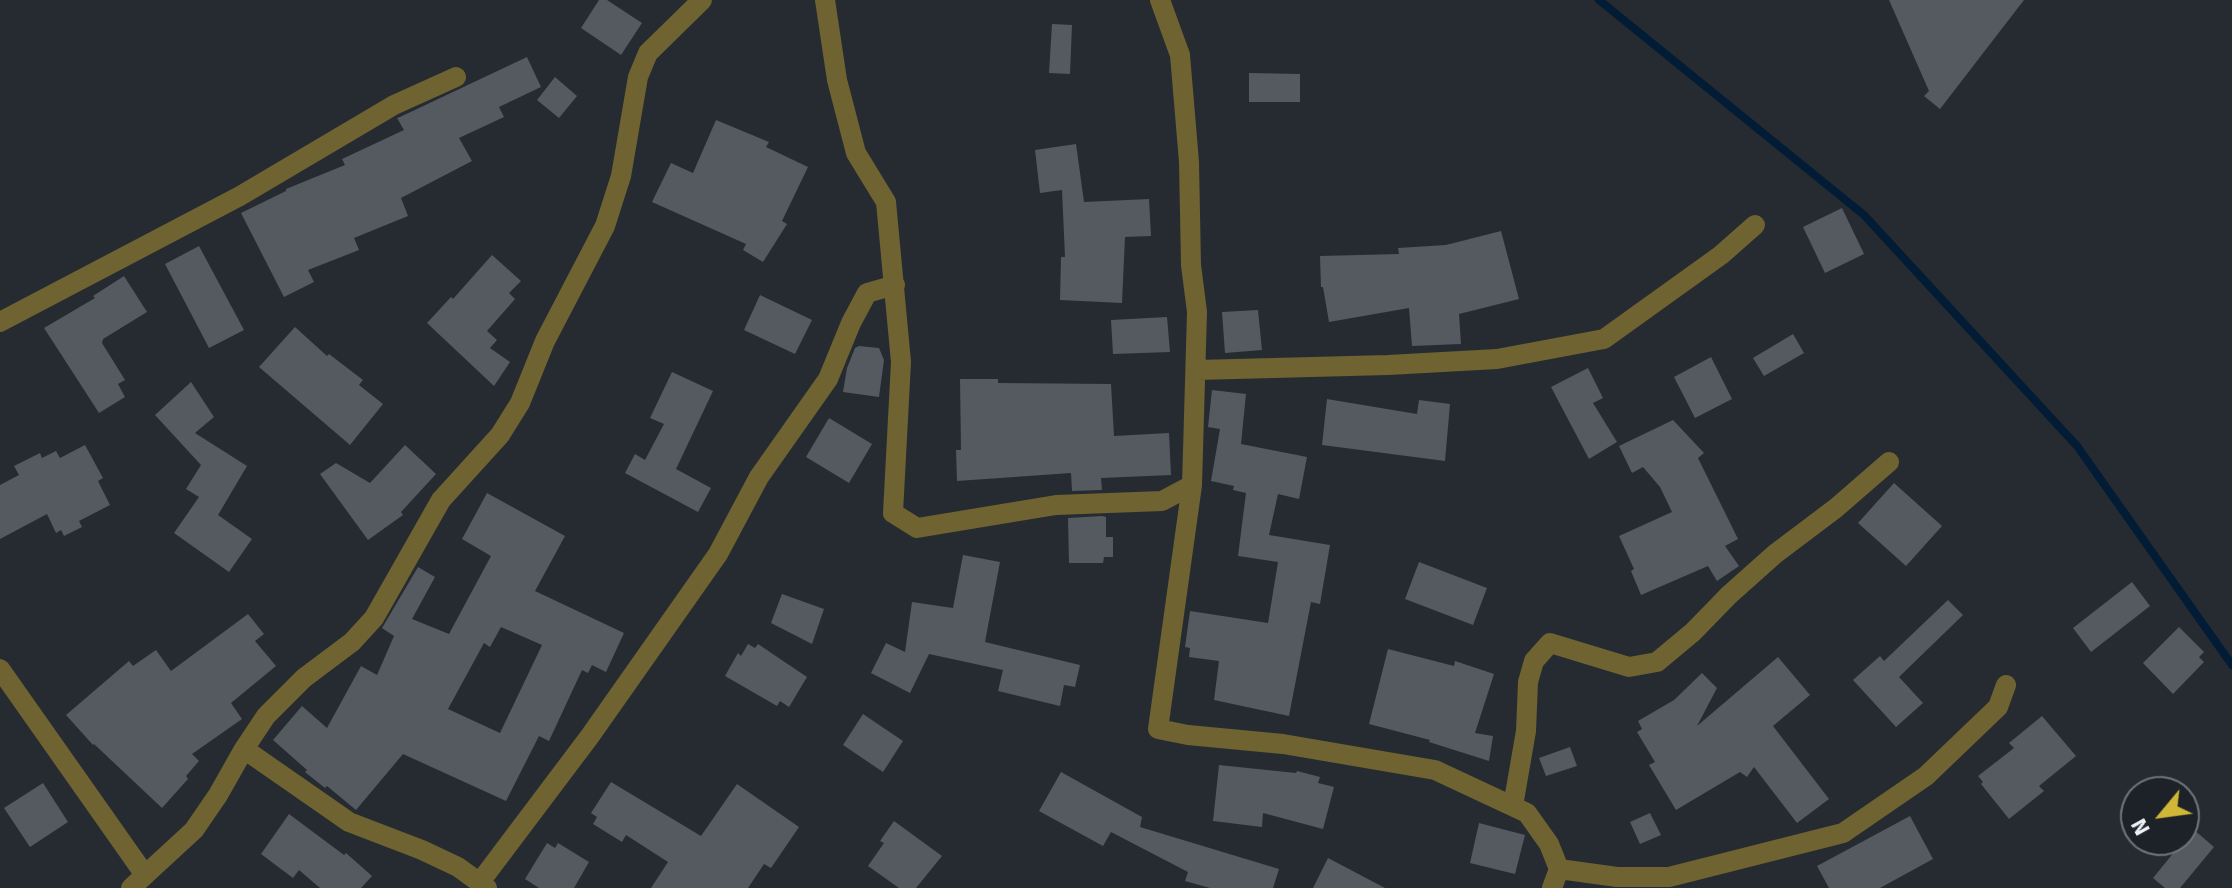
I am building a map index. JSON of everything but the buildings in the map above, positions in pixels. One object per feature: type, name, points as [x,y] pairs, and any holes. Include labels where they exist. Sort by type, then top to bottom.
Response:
[{"type":"street","points":[[0,669],[138,882],[194,830],[266,716],[294,687],[352,642],[374,618],[441,500],[500,435],[520,403],[545,341],[605,226],[621,176],[638,77],[648,53],[702,0]]},
{"type":"street","points":[[825,0],[837,80],[856,153],[886,202],[901,362],[893,513],[917,528],[1056,505],[1162,501],[1192,485]]},
{"type":"street","points":[[1160,0],[1180,55],[1189,162],[1197,370],[1192,485],[1158,729],[1283,744],[1435,770],[1527,813],[1549,844],[1556,879],[1669,877],[1843,833],[1926,776],[1998,707],[2006,685]]},
{"type":"street","points":[[0,322],[240,196],[394,105],[456,77]]},
{"type":"street","points":[[1197,370],[1497,359],[1604,339],[1721,255],[1755,225]]},
{"type":"street","points":[[244,749],[349,822],[422,850],[458,867],[483,885],[718,554],[759,477],[828,379],[867,293],[895,285]]},
{"type":"street","points":[[1513,806],[1526,731],[1528,682],[1534,661],[1550,643],[1629,667],[1657,662],[1775,554],[1836,508],[1889,462]]},
{"type":"waterway","points":[[1599,0],[1864,215],[2077,446],[2232,665]]}]
